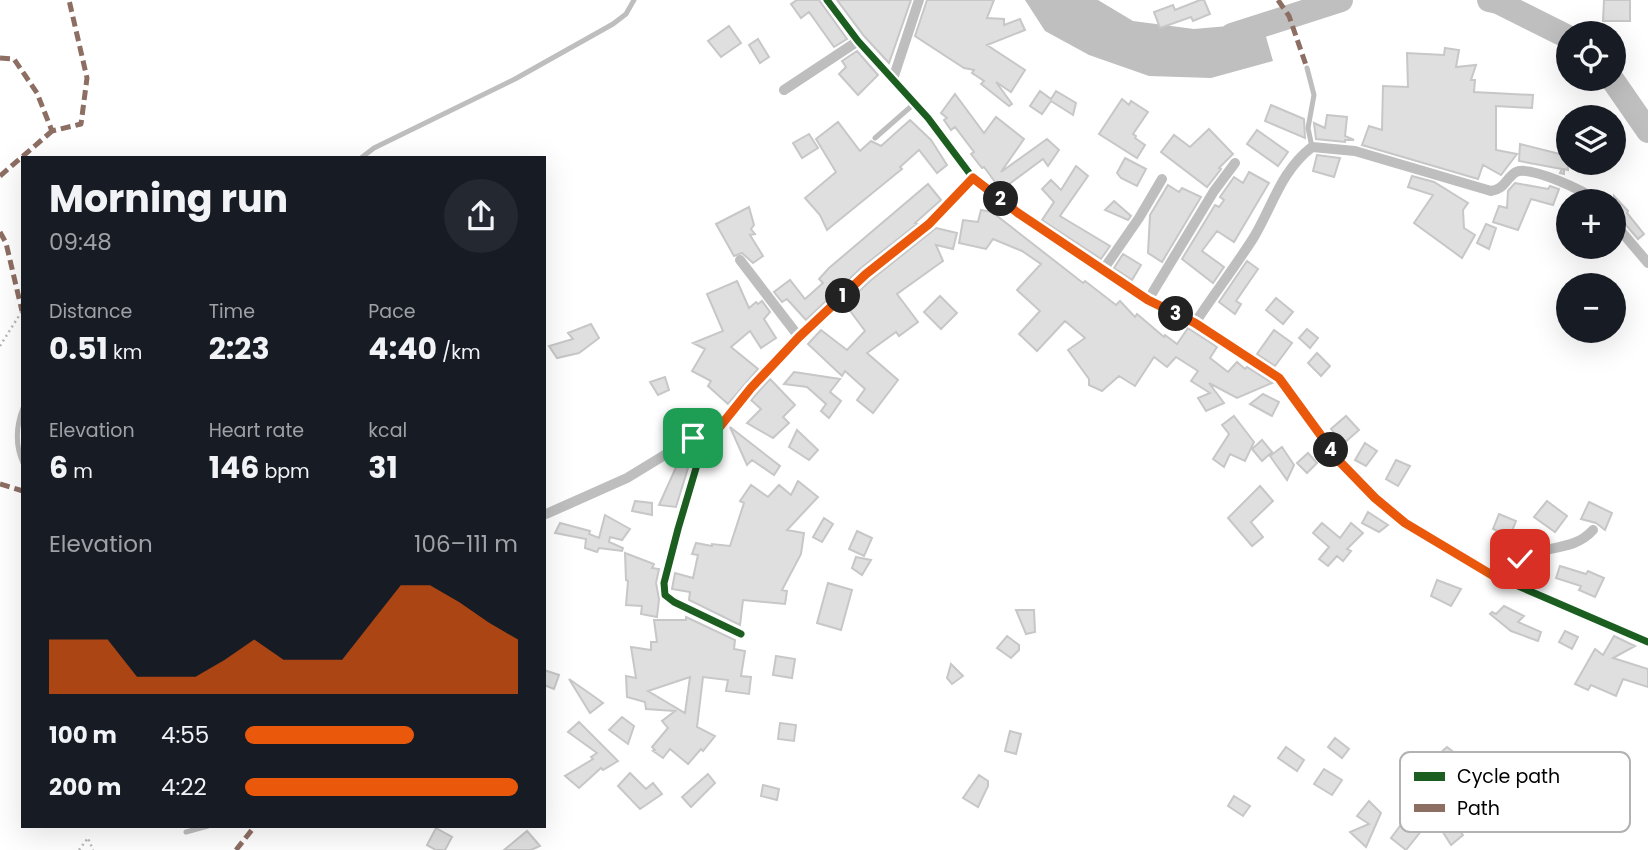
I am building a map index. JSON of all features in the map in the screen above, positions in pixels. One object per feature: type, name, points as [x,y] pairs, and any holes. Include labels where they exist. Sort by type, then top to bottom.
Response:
[{"type":"street","points":[[827,0],[858,41],[915,103],[973,178],[1018,213],[1148,300],[1195,323],[1279,378],[1341,463],[1375,498],[1405,523],[1497,578],[1648,642]]},
{"type":"street","points":[[893,79],[919,0]]},
{"type":"street","points":[[784,90],[858,41]]},
{"type":"street","points":[[1195,323],[1253,239],[1284,176],[1312,147],[1355,151],[1491,191],[1503,187],[1514,173],[1522,170],[1579,189]]},
{"type":"street","points":[[1148,300],[1214,191],[1235,163]]},
{"type":"street","points":[[741,634],[685,608],[664,595],[664,583],[699,458],[751,388],[799,337],[866,274],[929,224],[973,178]]},
{"type":"street","points":[[1103,270],[1162,179]]},
{"type":"street","points":[[1626,237],[1648,263]]},
{"type":"street","points":[[740,260],[799,337]]},
{"type":"street","points":[[546,514],[627,478],[699,435],[718,429]]},
{"type":"street","points":[[1497,578],[1520,559],[1532,553],[1572,545],[1587,537],[1593,530]]},
{"type":"lane","points":[[364,156],[374,148],[515,79],[613,24],[626,14],[634,0]]},
{"type":"lane","points":[[1307,68],[1314,95],[1308,128],[1312,147]]},
{"type":"lane","points":[[875,138],[915,103]]},
{"type":"lane","points":[[21,414],[17,450],[21,459]]},
{"type":"lane","points":[[186,832],[201,828]]},
{"type":"path","points":[[0,346],[21,313]]},
{"type":"path","points":[[79,850],[88,838],[93,850]]},
{"type":"shaded area","points":[[1025,0],[1098,0],[1133,21],[1194,29],[1262,23],[1273,61],[1211,78],[1149,76],[1089,55],[1045,31]]},
{"type":"building","points":[[797,0],[819,0],[847,39],[834,47],[809,12],[801,18],[791,4]]},
{"type":"building","points":[[837,0],[911,0],[889,63],[864,36]]},
{"type":"building","points":[[927,0],[994,0],[987,18],[1004,19],[1004,25],[1020,19],[1025,30],[987,45],[1025,70],[1011,92],[996,82],[1012,104],[1009,106],[981,84],[984,81],[972,73],[974,70],[964,68],[915,36]]},
{"type":"building","points":[[1204,0],[1210,14],[1193,21],[1191,17],[1160,28],[1154,12],[1173,5],[1175,10]]},
{"type":"building","points":[[1604,0],[1630,0],[1630,21],[1603,21]]},
{"type":"building","points":[[729,26],[741,43],[721,57],[708,41]]},
{"type":"building","points":[[758,39],[769,57],[760,63],[749,45]]},
{"type":"building","points":[[1445,48],[1459,50],[1456,67],[1476,65],[1471,80],[1475,80],[1474,92],[1533,95],[1532,108],[1496,106],[1496,150],[1517,154],[1501,175],[1483,165],[1478,179],[1362,145],[1369,126],[1382,130],[1383,86],[1408,87],[1407,53],[1444,55]]},
{"type":"building","points":[[857,51],[878,75],[858,95],[839,74],[846,67],[842,61]]},
{"type":"building","points":[[1040,91],[1051,99],[1056,91],[1076,103],[1073,115],[1051,101],[1042,114],[1030,106]]},
{"type":"building","points":[[955,94],[984,133],[996,117],[1024,139],[1001,172],[1047,139],[1059,150],[1048,166],[1043,159],[1001,190],[971,154],[974,152],[955,127],[951,130],[944,120],[947,118],[941,113]]},
{"type":"building","points":[[1122,99],[1129,105],[1131,101],[1148,112],[1133,134],[1145,145],[1137,158],[1099,134]]},
{"type":"building","points":[[1271,105],[1304,119],[1305,138],[1265,121]]},
{"type":"building","points":[[1327,115],[1347,117],[1345,136],[1354,140],[1345,142],[1316,139],[1314,123],[1325,128]]},
{"type":"building","points":[[910,120],[931,140],[947,165],[937,173],[919,150],[900,167],[902,169],[827,230],[820,215],[805,198],[836,172],[816,139],[838,122],[860,151],[871,141],[881,146]]},
{"type":"building","points":[[1209,129],[1233,154],[1219,168],[1221,169],[1207,187],[1161,152],[1174,135],[1190,147]]},
{"type":"building","points":[[1257,130],[1288,152],[1278,166],[1247,144]]},
{"type":"building","points":[[809,134],[818,148],[802,158],[793,143]]},
{"type":"building","points":[[1520,144],[1556,153],[1556,168],[1519,161]]},
{"type":"building","points":[[1317,155],[1340,158],[1334,177],[1313,171]]},
{"type":"building","points":[[1125,158],[1146,169],[1137,186],[1117,173]]},
{"type":"building","points":[[1076,166],[1088,176],[1060,216],[1110,246],[1101,259],[1042,220],[1054,202],[1042,189],[1051,180],[1061,190]]},
{"type":"building","points":[[1249,172],[1269,183],[1234,242],[1217,231],[1202,251],[1224,267],[1213,283],[1182,259],[1215,205],[1219,207],[1224,200],[1220,197],[1234,177],[1243,183]]},
{"type":"building","points":[[1412,176],[1434,182],[1468,203],[1463,210],[1464,228],[1475,235],[1462,258],[1414,223],[1433,195],[1408,187]]},
{"type":"building","points":[[1515,183],[1559,189],[1556,189],[1553,205],[1531,199],[1518,230],[1493,222],[1499,206],[1507,208],[1508,191]]},
{"type":"building","points":[[928,184],[941,200],[915,223],[917,224],[861,268],[806,320],[787,299],[782,302],[774,292],[790,280],[805,299],[823,283],[819,279],[829,268]]},
{"type":"building","points":[[1168,185],[1179,192],[1182,188],[1201,197],[1162,262],[1148,253],[1150,215]]},
{"type":"building","points":[[1114,201],[1131,216],[1128,220],[1105,210]]},
{"type":"building","points":[[749,207],[754,225],[751,229],[755,234],[750,235],[763,256],[753,263],[742,253],[734,256],[716,224]]},
{"type":"building","points":[[1626,209],[1644,234],[1638,239],[1626,225]]},
{"type":"building","points":[[981,210],[992,212],[1083,283],[1085,281],[1116,305],[1120,301],[1135,317],[1137,314],[1164,337],[1165,335],[1177,344],[1188,328],[1217,347],[1210,358],[1228,372],[1237,362],[1272,383],[1237,398],[1209,383],[1224,403],[1206,411],[1198,398],[1210,393],[1191,381],[1198,371],[1176,357],[1167,367],[1154,357],[1135,386],[1119,376],[1102,391],[1089,385],[1089,379],[1068,350],[1085,338],[1065,321],[1037,351],[1019,334],[1040,311],[1017,290],[1041,264],[1022,251],[993,239],[986,249],[959,243],[963,220],[978,222]]},
{"type":"building","points":[[1486,224],[1496,228],[1489,249],[1477,243]]},
{"type":"building","points":[[936,228],[957,233],[953,249],[936,245],[943,261],[897,294],[918,322],[899,336],[896,332],[867,353],[898,380],[873,413],[857,400],[865,389],[845,371],[842,376],[808,344],[821,330],[847,350],[865,331],[845,304]]},
{"type":"building","points":[[1123,254],[1141,265],[1132,280],[1114,268]]},
{"type":"building","points":[[1247,261],[1258,269],[1236,301],[1241,304],[1235,314],[1219,302]]},
{"type":"building","points":[[737,281],[749,308],[762,301],[770,312],[764,319],[776,338],[761,348],[750,331],[731,347],[758,369],[728,404],[708,386],[711,381],[692,371],[705,349],[693,343],[723,331],[707,294]]},
{"type":"building","points":[[940,296],[957,313],[941,329],[924,312]]},
{"type":"building","points":[[1276,298],[1293,312],[1283,324],[1266,310]]},
{"type":"building","points":[[591,324],[599,338],[579,353],[557,358],[549,346],[573,339],[568,333]]},
{"type":"building","points":[[1307,329],[1318,338],[1310,348],[1299,338]]},
{"type":"building","points":[[1274,330],[1292,343],[1275,366],[1257,354]]},
{"type":"building","points":[[1317,353],[1330,366],[1321,376],[1308,363]]},
{"type":"building","points":[[794,372],[840,379],[830,392],[841,401],[829,418],[821,411],[826,404],[807,387],[784,384]]},
{"type":"building","points":[[665,377],[669,390],[658,395],[650,382]]},
{"type":"building","points":[[770,379],[795,405],[783,417],[789,423],[773,438],[747,423],[761,409],[751,400]]},
{"type":"building","points":[[1263,394],[1279,402],[1272,416],[1250,404]]},
{"type":"building","points":[[1234,416],[1254,442],[1245,461],[1230,454],[1224,467],[1213,459],[1229,434],[1222,425]]},
{"type":"building","points":[[1346,416],[1359,430],[1343,444],[1331,429]]},
{"type":"building","points":[[730,427],[780,466],[774,475],[752,460],[747,465]]},
{"type":"building","points":[[797,430],[818,450],[809,460],[789,447]]},
{"type":"building","points":[[1262,440],[1272,452],[1262,461],[1252,449]]},
{"type":"building","points":[[1365,443],[1377,451],[1366,466],[1355,460]]},
{"type":"building","points":[[1282,447],[1294,465],[1287,480],[1270,456]]},
{"type":"building","points":[[1308,453],[1317,463],[1307,473],[1297,463]]},
{"type":"building","points":[[682,454],[692,455],[676,507],[659,505]]},
{"type":"building","points":[[1396,460],[1410,466],[1398,486],[1386,479]]},
{"type":"building","points":[[798,481],[818,497],[787,530],[804,533],[801,554],[782,590],[787,591],[785,604],[743,600],[740,625],[689,600],[690,592],[672,589],[675,573],[693,578],[698,555],[692,554],[696,543],[730,546],[744,503],[740,501],[751,485],[768,497],[779,485],[791,495]]},
{"type":"building","points":[[1260,486],[1273,501],[1251,522],[1263,537],[1252,546],[1228,518]]},
{"type":"building","points":[[635,501],[652,503],[652,515],[632,511]]},
{"type":"building","points":[[1547,501],[1567,516],[1555,532],[1534,517]]},
{"type":"building","points":[[1589,502],[1612,513],[1605,530],[1596,523],[1581,519]]},
{"type":"building","points":[[1368,512],[1388,525],[1379,532],[1362,523]]},
{"type":"building","points":[[1499,514],[1516,521],[1510,536],[1493,529]]},
{"type":"building","points":[[605,515],[630,529],[622,540],[610,537],[609,542],[623,548],[622,551],[599,548],[597,552],[585,548],[586,539],[555,533],[560,523],[590,531],[589,534],[599,538]]},
{"type":"building","points":[[824,518],[833,524],[822,542],[813,537]]},
{"type":"building","points":[[1322,523],[1340,538],[1351,523],[1363,533],[1347,549],[1351,551],[1343,561],[1337,556],[1328,566],[1319,559],[1329,547],[1313,533]]},
{"type":"building","points":[[857,531],[872,538],[864,556],[849,549]]},
{"type":"building","points":[[625,553],[654,564],[652,568],[659,569],[656,583],[659,599],[657,617],[641,614],[642,606],[626,605],[628,581]]},
{"type":"building","points":[[856,557],[871,560],[862,575],[852,568]]},
{"type":"building","points":[[1560,566],[1586,574],[1588,571],[1604,578],[1595,597],[1579,590],[1581,586],[1556,578]]},
{"type":"building","points":[[1437,580],[1461,589],[1451,606],[1431,596]]},
{"type":"building","points":[[828,583],[852,590],[841,630],[817,623]]},
{"type":"building","points":[[1504,606],[1524,616],[1518,622],[1541,632],[1538,641],[1511,631],[1490,614],[1496,614]]},
{"type":"building","points":[[1016,610],[1034,610],[1035,632],[1026,634]]},
{"type":"building","points":[[686,617],[735,640],[734,649],[745,651],[741,676],[751,677],[749,694],[726,691],[728,680],[703,677],[697,727],[715,736],[688,764],[670,749],[663,758],[653,751],[655,750],[652,747],[668,728],[662,721],[675,711],[646,709],[645,702],[627,697],[626,676],[636,678],[631,647],[651,650],[651,642],[657,642],[654,620],[686,620]],"holes":[[[690,677],[685,713],[648,691]]]},
{"type":"building","points":[[1565,631],[1578,637],[1572,649],[1559,642]]},
{"type":"building","points":[[1007,636],[1019,645],[1019,650],[1011,658],[997,648]]},
{"type":"building","points":[[1614,636],[1635,646],[1613,658],[1648,669],[1648,687],[1623,679],[1616,696],[1591,685],[1588,690],[1575,684],[1595,649],[1603,655]]},
{"type":"building","points":[[776,656],[795,659],[792,678],[773,675]]},
{"type":"building","points":[[951,664],[963,676],[952,684],[947,678]]},
{"type":"building","points":[[546,671],[559,675],[554,689],[546,686]]},
{"type":"building","points":[[569,679],[592,695],[603,703],[590,713]]},
{"type":"building","points":[[622,717],[634,726],[628,744],[609,730]]},
{"type":"building","points":[[579,722],[618,761],[603,770],[601,768],[579,788],[565,776],[593,759],[591,757],[597,753],[568,732]]},
{"type":"building","points":[[780,723],[796,725],[794,741],[778,739]]},
{"type":"building","points":[[1010,731],[1021,734],[1016,754],[1005,751]]},
{"type":"building","points":[[1335,738],[1349,749],[1342,758],[1328,747]]},
{"type":"building","points":[[1286,747],[1304,760],[1297,771],[1278,758]]},
{"type":"building","points":[[1324,769],[1342,780],[1332,795],[1314,784]]},
{"type":"building","points":[[630,773],[646,789],[653,783],[662,794],[640,809],[618,786]]},
{"type":"building","points":[[708,774],[715,783],[691,807],[682,797]]},
{"type":"building","points":[[979,775],[988,781],[988,786],[978,807],[963,798]]},
{"type":"building","points":[[763,785],[779,789],[777,800],[761,796]]},
{"type":"building","points":[[1234,796],[1250,806],[1243,816],[1228,806]]},
{"type":"building","points":[[1369,801],[1381,813],[1366,847],[1350,832],[1369,824],[1357,816]]},
{"type":"building","points":[[1400,826],[1400,832],[1420,832],[1406,850],[1391,838]]},
{"type":"building","points":[[436,828],[452,837],[445,850],[436,850],[427,845]]},
{"type":"building","points":[[527,831],[540,846],[531,850],[504,850]]},
{"type":"building","points":[[1443,832],[1461,832],[1463,835],[1451,845]]},
{"type":"waterway","points":[[1232,35],[1341,0]]},
{"type":"waterway","points":[[1489,0],[1556,31]]},
{"type":"waterway","points":[[1620,91],[1648,131]]},
{"type":"marked path","points":[[0,58],[14,59],[37,93],[52,131],[81,124],[87,78],[69,0]]},
{"type":"marked path","points":[[1278,0],[1289,16],[1307,68]]},
{"type":"marked path","points":[[23,156],[52,131]]},
{"type":"marked path","points":[[0,176],[21,158]]},
{"type":"marked path","points":[[0,232],[6,243],[21,307]]},
{"type":"marked path","points":[[0,484],[21,490]]},
{"type":"marked path","points":[[236,850],[253,828]]},
{"type":"cycle path","points":[[827,0],[858,41],[928,118],[973,178],[1018,213],[1148,300],[1195,323],[1279,378],[1341,463],[1375,498],[1405,523],[1497,577],[1648,642]]},
{"type":"cycle path","points":[[741,634],[674,602],[665,595],[664,583],[699,458],[751,388],[799,337],[866,274],[929,224],[973,178]]},
{"type":"route","points":[[693,438],[718,429],[751,388],[799,337],[866,274],[929,224],[973,178],[1018,213],[1148,300],[1195,323],[1279,378],[1341,463],[1375,498],[1405,523],[1497,578],[1520,559]]}]
